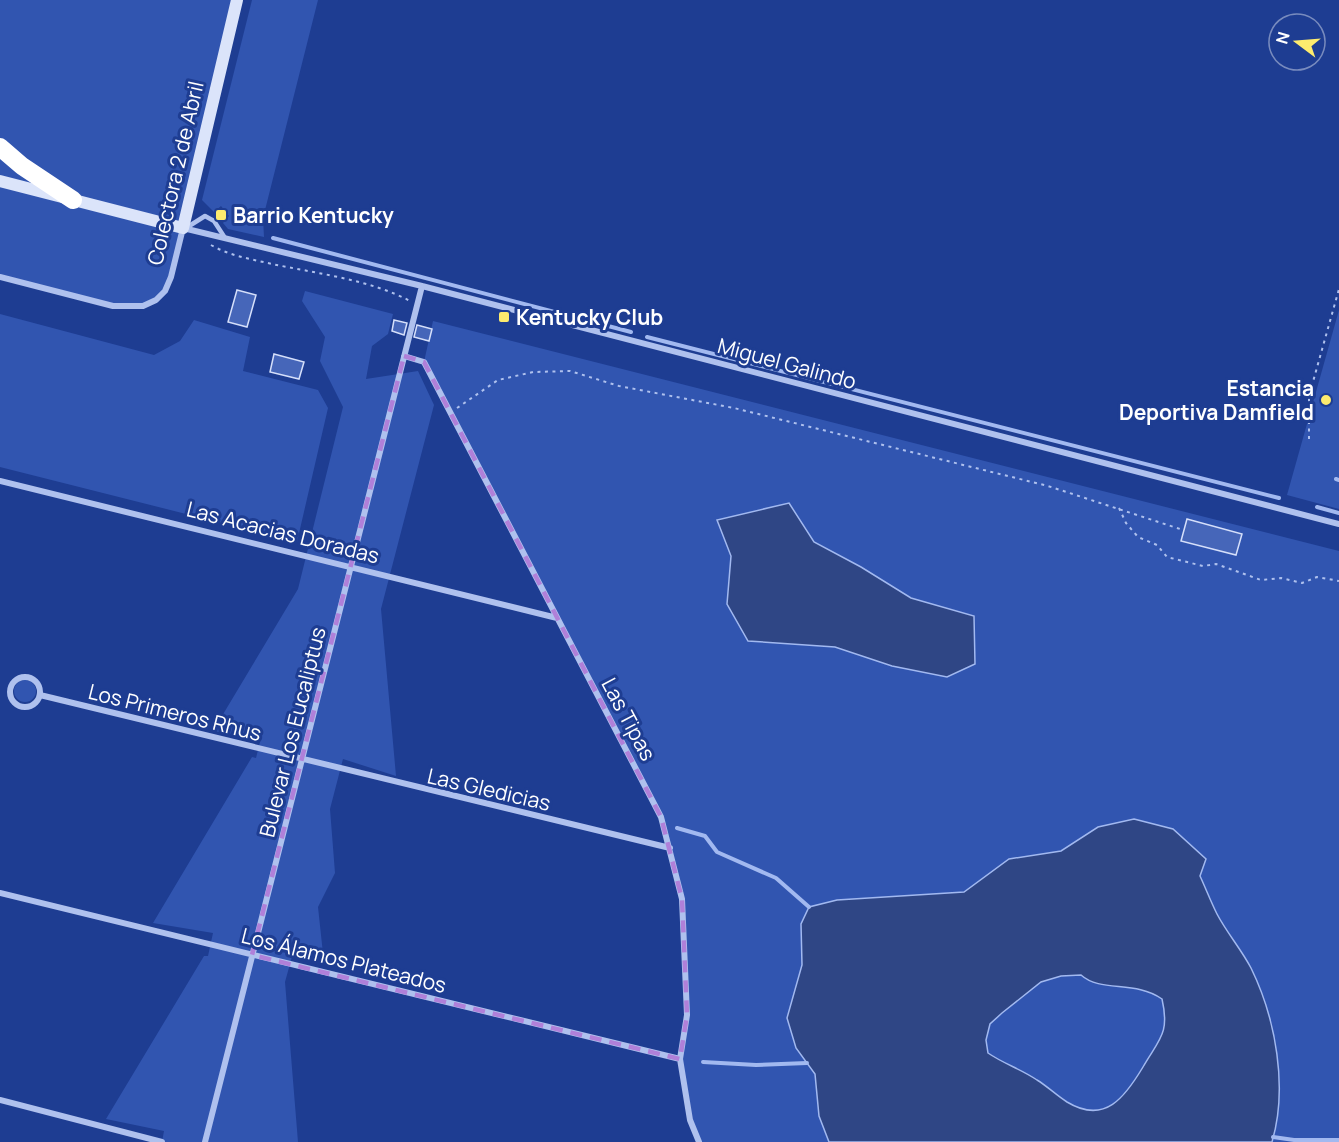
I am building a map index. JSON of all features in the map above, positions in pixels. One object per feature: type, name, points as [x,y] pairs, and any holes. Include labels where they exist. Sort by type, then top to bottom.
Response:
[{"type":"highway","points":[[0,147],[73,200]]},
{"type":"street","name":"Colectora 2 de Abril","points":[[0,277],[113,306],[143,306],[156,300],[165,291],[171,277],[237,0]]},
{"type":"street","points":[[0,181],[183,228]]},
{"type":"street","name":"Miguel Galindo","points":[[183,228],[422,286],[1339,524]]},
{"type":"street","name":"Bulevar Los Eucaliptus","points":[[205,1142],[422,286]]},
{"type":"street","name":"Las Tipas","points":[[404,356],[424,362],[661,817],[682,899],[687,1015],[680,1059],[690,1120],[699,1142]]},
{"type":"street","name":"Las Acacias Doradas","points":[[0,481],[351,565],[557,618]]},
{"type":"street","name":"Los Primeros Rhus","points":[[29,677],[38,684],[40,695],[33,705],[22,706],[12,699],[11,688],[17,678],[29,677]]},
{"type":"street","name":"Los Primeros Rhus","points":[[40,695],[302,760]]},
{"type":"street","name":"Las Gledicias","points":[[302,760],[670,848]]},
{"type":"street","name":"Los Álamos Plateados","points":[[0,893],[680,1059]]},
{"type":"street","points":[[0,1100],[162,1142]]},
{"type":"lane","points":[[183,228],[205,216],[214,221],[225,238]]},
{"type":"path","points":[[209,244],[226,254],[386,291],[417,305]]},
{"type":"path","points":[[1310,439],[1309,396],[1339,289]]},
{"type":"path","points":[[450,413],[498,380],[533,372],[570,371],[618,386],[734,408],[1048,486],[1180,529]]},
{"type":"path","points":[[1119,508],[1126,524],[1138,537],[1157,545],[1167,557],[1203,566],[1216,564],[1261,580],[1281,578],[1302,583],[1317,577],[1339,581]]},
{"type":"highlighted area","points":[[404,356],[424,362],[661,817],[682,899],[687,1015],[680,1059],[252,955]]},
{"type":"shaded area","points":[[0,0],[237,0],[171,277],[156,300],[128,308],[0,277]]},
{"type":"shaded area","points":[[252,0],[318,0],[263,218],[264,237],[228,229],[223,223],[229,216],[221,206],[214,212],[202,200]]},
{"type":"shaded area","points":[[305,291],[393,314],[388,334],[372,346],[366,379],[418,371],[434,405],[381,609],[396,776],[343,759],[330,809],[335,873],[318,907],[324,963],[293,953],[285,982],[298,1142],[162,1142],[164,1131],[106,1119],[204,956],[208,956],[213,933],[153,923],[252,757],[256,758],[261,738],[213,731],[298,589],[343,407],[320,361],[325,337],[302,301]]},
{"type":"shaded area","name":"Estancia Deportiva Damfield","points":[[1339,310],[1339,509],[1287,495]]},
{"type":"shaded area","points":[[0,314],[154,355],[180,341],[194,320],[250,337],[243,371],[318,390],[328,408],[297,542],[0,467]]},
{"type":"shaded area","points":[[433,321],[1339,551],[1339,1142],[699,1142],[690,1120],[680,1059],[687,1015],[682,899],[661,817],[424,362]]},
{"type":"shaded area","points":[[789,503],[814,542],[861,567],[911,598],[974,616],[975,664],[947,677],[892,666],[835,647],[748,641],[727,604],[731,556],[717,520]]},
{"type":"shaded area","points":[[25,680],[33,683],[36,691],[33,699],[25,702],[17,699],[14,691],[17,683]]},
{"type":"shaded area","points":[[1134,819],[1173,829],[1206,859],[1200,876],[1217,914],[1251,968],[1260,988],[1273,1031],[1277,1054],[1279,1099],[1272,1142],[829,1142],[819,1116],[815,1074],[796,1048],[787,1018],[802,965],[801,924],[809,907],[837,900],[964,892],[1009,859],[1061,851],[1098,827]],"holes":[[[1081,975],[1098,984],[1152,993],[1162,999],[1165,1020],[1162,1036],[1129,1088],[1112,1104],[1103,1109],[1092,1110],[1067,1102],[1031,1076],[988,1053],[986,1040],[990,1024],[1041,982],[1061,976]]]},
{"type":"building","points":[[237,290],[256,295],[247,327],[228,322]]},
{"type":"building","points":[[394,320],[407,323],[404,335],[392,331]]},
{"type":"building","points":[[417,325],[432,329],[429,341],[414,337]]},
{"type":"building","points":[[274,354],[304,362],[299,379],[270,372]]},
{"type":"building","points":[[1187,519],[1242,534],[1236,555],[1181,541]]},
{"type":"waterway","points":[[273,238],[631,332]]},
{"type":"waterway","points":[[647,337],[1279,498]]},
{"type":"waterway","points":[[1317,507],[1339,513]]},
{"type":"waterway","points":[[677,828],[705,836],[717,852],[776,878],[809,907]]},
{"type":"waterway","points":[[703,1062],[756,1065],[807,1063]]},
{"type":"waterway","points":[[1273,1137],[1294,1140],[1339,1140]]},
{"type":"place","name":"Barrio Kentucky","points":[[221,215]]},
{"type":"place","name":"Kentucky Club","points":[[504,317]]},
{"type":"place","name":"Estancia Deportiva Damfield","points":[[1326,400]]}]
